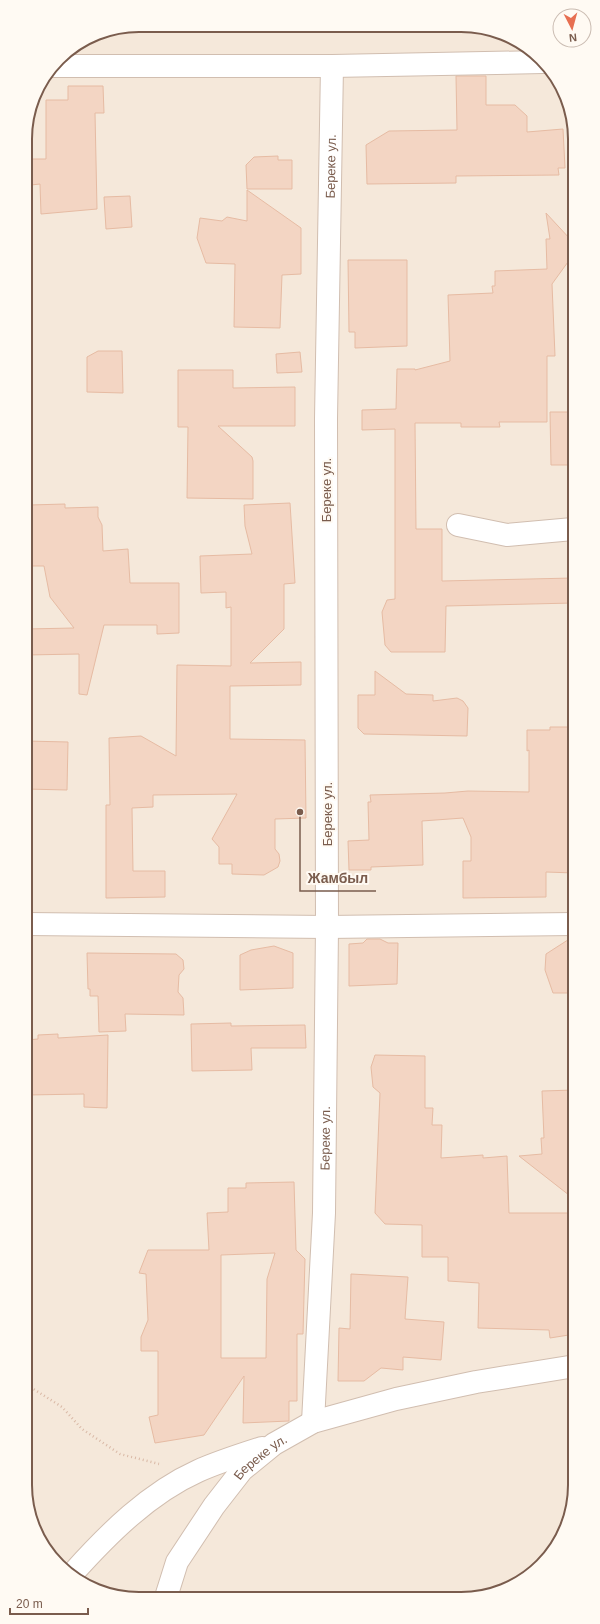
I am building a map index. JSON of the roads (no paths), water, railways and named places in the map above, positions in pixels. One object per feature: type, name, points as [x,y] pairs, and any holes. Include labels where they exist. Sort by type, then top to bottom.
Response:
[{"type":"street","points":[[62,66],[332,66],[536,62]]},
{"type":"street","name":"Береке ул.","points":[[168,1592],[177,1562],[214,1506],[242,1470],[274,1444],[313,1422],[324,1214],[327,927],[326,419],[332,66]]},
{"type":"street","points":[[458,525],[507,535],[568,529]]},
{"type":"street","points":[[32,924],[327,927],[568,924]]},
{"type":"street","points":[[313,1422],[396,1399],[476,1382],[568,1367]]},
{"type":"street","points":[[75,1571],[95,1549],[134,1513],[172,1485],[198,1471],[274,1444]]},
{"type":"place","name":"Жамбыл","points":[[300,812]]}]
